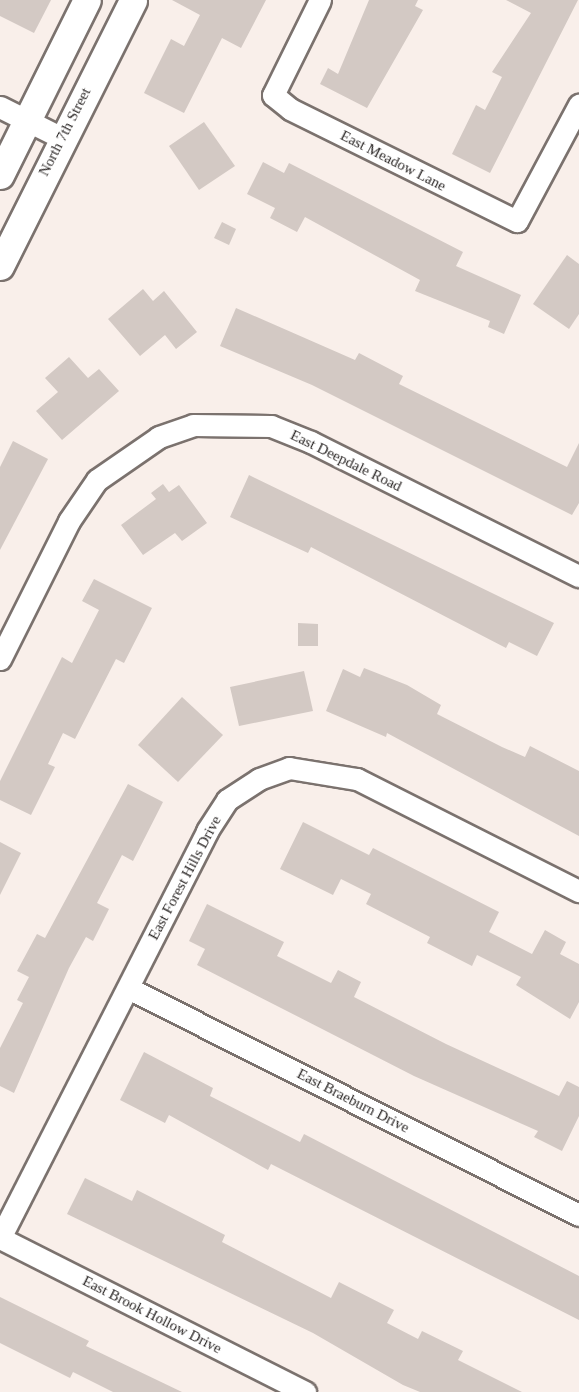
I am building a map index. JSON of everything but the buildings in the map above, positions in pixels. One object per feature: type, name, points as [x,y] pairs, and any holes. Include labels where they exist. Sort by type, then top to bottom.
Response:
[{"type":"main road","points":[[0,175],[87,0]]},
{"type":"main road","name":"North 7th Street","points":[[0,266],[133,0]]},
{"type":"street","name":"East Meadow Lane","points":[[320,0],[273,95],[290,109],[517,221],[579,105]]},
{"type":"street","points":[[0,107],[62,138]]},
{"type":"street","name":"East Deepdale Road","points":[[0,659],[69,521],[97,480],[159,437],[193,425],[271,426],[311,442],[579,576]]},
{"type":"street","name":"East Forest Hills Drive","points":[[0,1238],[227,800],[259,779],[289,768],[357,779],[579,891]]},
{"type":"street","name":"East Braeburn Drive","points":[[128,988],[579,1215]]},
{"type":"street","name":"East Brook Hollow Drive","points":[[0,1238],[305,1392]]}]
